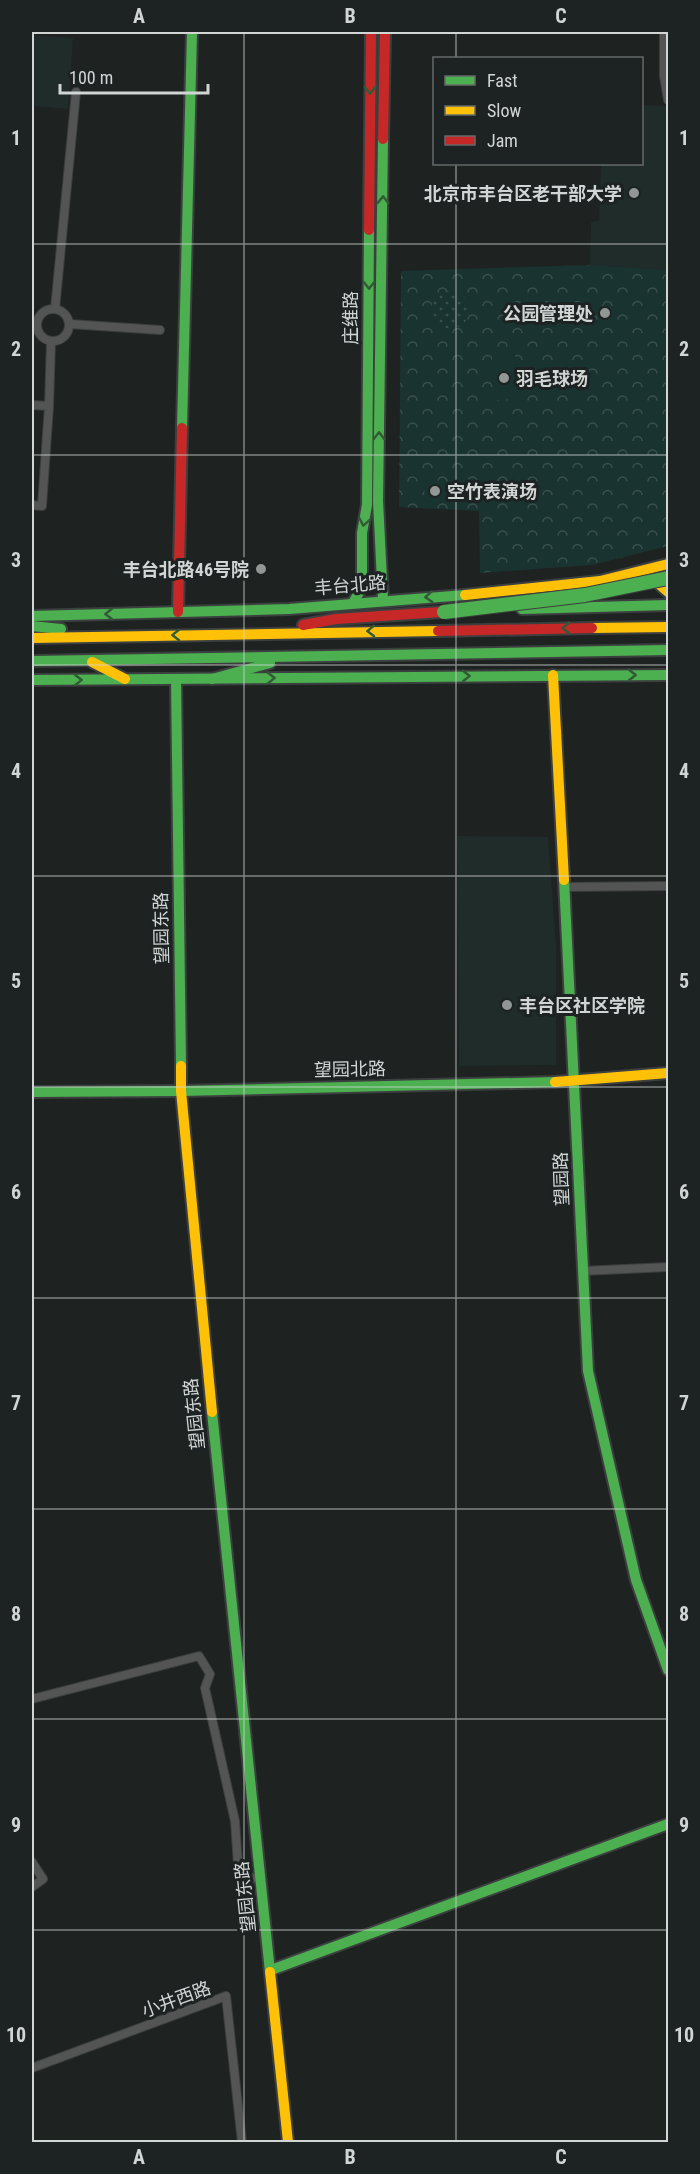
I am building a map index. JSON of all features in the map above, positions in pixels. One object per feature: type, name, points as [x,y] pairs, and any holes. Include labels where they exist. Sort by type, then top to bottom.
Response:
[{"type":"main road","points":[[177,612],[192,32]]},
{"type":"main road","name":"庄维路","points":[[353,603],[362,587],[362,533],[367,505],[371,32]]},
{"type":"main road","name":"庄维路","points":[[382,600],[378,501],[385,32]]},
{"type":"main road","name":"丰台北路","points":[[32,616],[289,609],[552,587],[639,573],[669,564]]},
{"type":"main road","points":[[639,573],[650,577],[669,592]]},
{"type":"main road","points":[[263,633],[336,619],[444,612],[556,601],[623,590],[669,578]]},
{"type":"main road","points":[[444,612],[669,605]]},
{"type":"main road","points":[[32,626],[124,636]]},
{"type":"main road","points":[[32,638],[669,627]]},
{"type":"main road","points":[[32,661],[669,650]]},
{"type":"main road","points":[[622,651],[669,657]]},
{"type":"main road","points":[[212,679],[292,657]]},
{"type":"main road","points":[[89,660],[125,679]]},
{"type":"main road","name":"望园路","points":[[553,675],[575,1082],[586,1342],[593,1399],[636,1580],[648,1618],[669,1670]]},
{"type":"main road","points":[[32,680],[669,675]]},
{"type":"main road","name":"望园东路","points":[[176,679],[182,1091],[198,1279],[288,2142]]},
{"type":"main road","name":"望园北路","points":[[32,1092],[575,1082],[669,1073]]},
{"type":"main road","points":[[271,1970],[669,1824]]},
{"type":"street","points":[[664,32],[664,76],[669,100]]},
{"type":"street","points":[[56,309],[76,92]]},
{"type":"street","points":[[56,309],[65,314],[69,324],[62,338],[51,341],[42,337],[34,323],[45,311],[56,309]]},
{"type":"street","points":[[69,324],[160,330]]},
{"type":"street","points":[[32,505],[42,506],[51,341]]},
{"type":"street","points":[[32,405],[48,406]]},
{"type":"street","points":[[564,887],[669,886]]},
{"type":"street","points":[[582,1271],[669,1267]]},
{"type":"street","points":[[32,1699],[199,1656],[210,1674],[205,1688],[236,1821],[239,1880],[261,1877]]},
{"type":"street","points":[[32,1862],[43,1879],[32,1887]]},
{"type":"street","name":"小井西路","points":[[32,2068],[226,1996],[242,2142]]},
{"type":"shaded area","points":[[32,35],[73,38],[68,109],[32,106]]},
{"type":"shaded area","name":"北京市丰台区老干部大学","points":[[643,105],[667,106],[668,270],[590,265],[591,222],[599,221],[601,165],[643,165]]},
{"type":"shaded area","name":"丰台区社区学院","points":[[457,836],[548,837],[556,946],[556,1065],[459,1066]]},
{"type":"green space","points":[[590,265],[668,270],[668,546],[592,565],[480,573],[479,511],[399,507],[401,271]]},
{"type":"green space","points":[[450,291],[463,297],[469,310],[463,323],[450,329],[437,323],[431,310],[437,297]]},
{"type":"green space","name":"羽毛球场","points":[[515,355],[517,399],[493,400],[492,356]]},
{"type":"green space","name":"空竹表演场","points":[[425,480],[445,481],[445,503],[424,501]]},
{"type":"traffic: fast","points":[[182,428],[192,32]]},
{"type":"traffic: fast","points":[[383,139],[378,501],[383,600]]},
{"type":"traffic: fast","points":[[353,603],[362,587],[362,533],[367,505],[369,230]]},
{"type":"traffic: fast","points":[[444,612],[585,595],[668,578]]},
{"type":"traffic: fast","points":[[32,616],[289,609],[465,595]]},
{"type":"traffic: fast","points":[[522,609],[668,605]]},
{"type":"traffic: fast","points":[[32,626],[61,629]]},
{"type":"traffic: fast","points":[[32,661],[668,650]]},
{"type":"traffic: fast","points":[[212,679],[270,663]]},
{"type":"traffic: fast","points":[[32,680],[668,675]]},
{"type":"traffic: fast","points":[[176,679],[181,1066]]},
{"type":"traffic: fast","points":[[564,880],[588,1371],[636,1580],[668,1670]]},
{"type":"traffic: fast","points":[[32,1092],[181,1091],[555,1082]]},
{"type":"traffic: fast","points":[[212,1412],[270,1972]]},
{"type":"traffic: fast","points":[[271,1970],[668,1824]]},
{"type":"traffic: slow","points":[[465,595],[600,581],[668,564]]},
{"type":"traffic: slow","points":[[653,579],[668,592]]},
{"type":"traffic: slow","points":[[592,628],[668,627]]},
{"type":"traffic: slow","points":[[32,638],[438,631]]},
{"type":"traffic: slow","points":[[92,662],[125,679]]},
{"type":"traffic: slow","points":[[553,675],[564,880]]},
{"type":"traffic: slow","points":[[181,1066],[181,1091],[212,1412]]},
{"type":"traffic: slow","points":[[555,1082],[668,1073]]},
{"type":"traffic: slow","points":[[270,1972],[288,2142]]},
{"type":"traffic: jam","points":[[369,230],[371,32]]},
{"type":"traffic: jam","points":[[383,139],[385,32]]},
{"type":"traffic: jam","points":[[178,612],[182,428]]},
{"type":"traffic: jam","points":[[303,625],[336,619],[456,611]]},
{"type":"traffic: jam","points":[[438,631],[592,628]]},
{"type":"place","name":"北京市丰台区老干部大学","points":[[634,193]]},
{"type":"place","name":"公园管理处","points":[[605,313]]},
{"type":"place","name":"羽毛球场","points":[[504,378]]},
{"type":"place","name":"空竹表演场","points":[[435,491]]},
{"type":"place","name":"丰台北路46号院","points":[[261,569]]},
{"type":"place","name":"丰台区社区学院","points":[[507,1005]]}]
